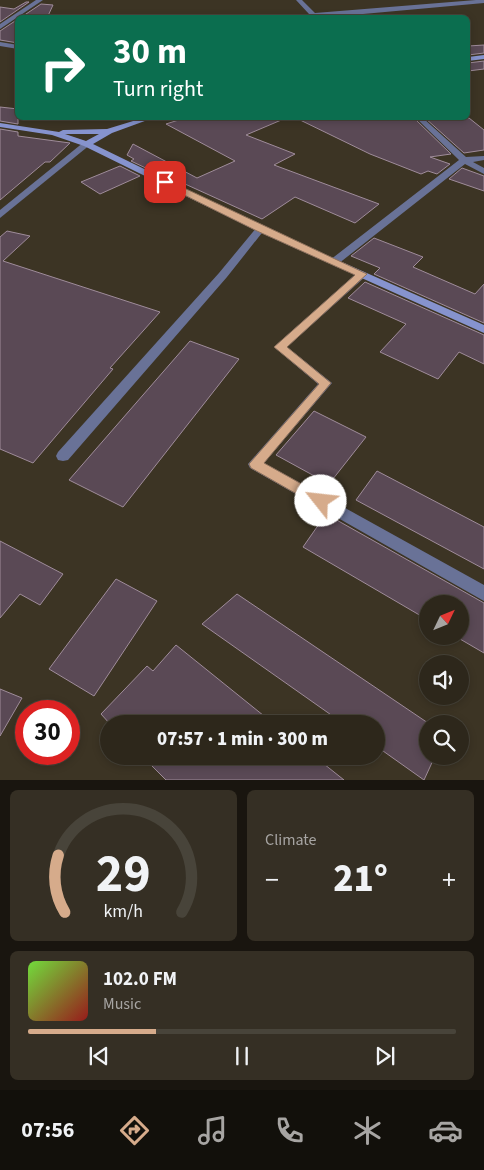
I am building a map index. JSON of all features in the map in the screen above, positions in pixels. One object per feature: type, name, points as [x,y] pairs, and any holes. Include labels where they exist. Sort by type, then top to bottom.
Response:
[{"type":"main road","points":[[470,59],[484,57]]},
{"type":"main road","points":[[87,144],[109,131],[143,120]]},
{"type":"main road","points":[[0,125],[53,132],[109,131]]},
{"type":"main road","points":[[53,132],[87,144],[260,229],[484,329]]},
{"type":"street","points":[[17,15],[40,0]]},
{"type":"street","points":[[299,0],[314,15]]},
{"type":"street","points":[[326,15],[484,1]]},
{"type":"street","points":[[0,26],[15,16]]},
{"type":"street","points":[[0,40],[15,38]]},
{"type":"street","points":[[0,44],[15,46]]},
{"type":"street","points":[[422,120],[464,160],[484,171]]},
{"type":"street","points":[[0,215],[87,144]]},
{"type":"street","points":[[334,262],[464,160],[484,158]]},
{"type":"street","points":[[63,456],[223,275],[260,229]]},
{"type":"street","points":[[362,274],[280,347],[326,383],[255,464],[484,593]]},
{"type":"building","points":[[29,2],[0,22],[0,7],[14,9]]},
{"type":"building","points":[[41,4],[53,5],[48,15],[24,15]]},
{"type":"building","points":[[15,21],[15,42],[0,40],[0,31]]},
{"type":"building","points":[[484,45],[484,53],[470,55],[470,46]]},
{"type":"building","points":[[484,61],[484,69],[470,71],[470,63]]},
{"type":"building","points":[[0,107],[15,109],[15,120],[18,120],[18,124],[0,121]]},
{"type":"building","points":[[470,119],[484,130],[484,150],[464,153],[427,120]]},
{"type":"building","points":[[179,120],[281,120],[246,135],[295,154],[274,165],[379,204],[355,223],[295,197],[262,219],[185,184],[183,186],[154,170],[152,171],[131,161],[134,159],[127,155],[133,144],[197,178],[235,161],[166,124]]},
{"type":"building","points":[[300,120],[416,120],[451,154],[430,157],[450,164],[437,174],[428,171],[421,174],[370,154]]},
{"type":"building","points":[[0,129],[18,132],[18,136],[70,143],[50,162],[45,162],[0,200]]},
{"type":"building","points":[[120,166],[140,176],[100,194],[81,182]]},
{"type":"building","points":[[462,168],[484,176],[484,191],[449,179]]},
{"type":"building","points":[[7,231],[30,236],[3,261],[160,312],[110,368],[113,369],[33,463],[0,449],[0,237]]},
{"type":"building","points":[[374,238],[423,257],[413,267],[475,294],[484,284],[484,323],[374,274],[380,268],[351,256]]},
{"type":"building","points":[[365,282],[484,335],[484,364],[459,352],[438,379],[380,352],[406,324],[348,298]]},
{"type":"building","points":[[190,341],[239,359],[123,507],[69,480]]},
{"type":"building","points":[[314,411],[366,437],[329,484],[276,455]]},
{"type":"building","points":[[377,471],[484,527],[484,569],[356,500]]},
{"type":"building","points":[[326,514],[484,603],[484,653],[469,644],[469,595],[419,595],[419,615],[303,547]]},
{"type":"building","points":[[0,541],[63,574],[40,605],[20,594],[0,618]]},
{"type":"building","points":[[116,579],[157,601],[94,696],[49,669]]},
{"type":"building","points":[[237,594],[419,717],[419,765],[431,765],[424,780],[385,752],[385,715],[331,715],[202,624]]},
{"type":"building","points":[[176,645],[263,715],[101,714],[147,666],[153,671]]},
{"type":"building","points":[[0,689],[22,698],[21,700],[15,700],[15,710],[0,736]]},
{"type":"building","points":[[151,765],[325,765],[344,780],[166,780]]},
{"type":"route","points":[[165,182],[260,229],[362,274],[280,347],[326,383],[255,464],[321,501]]}]
